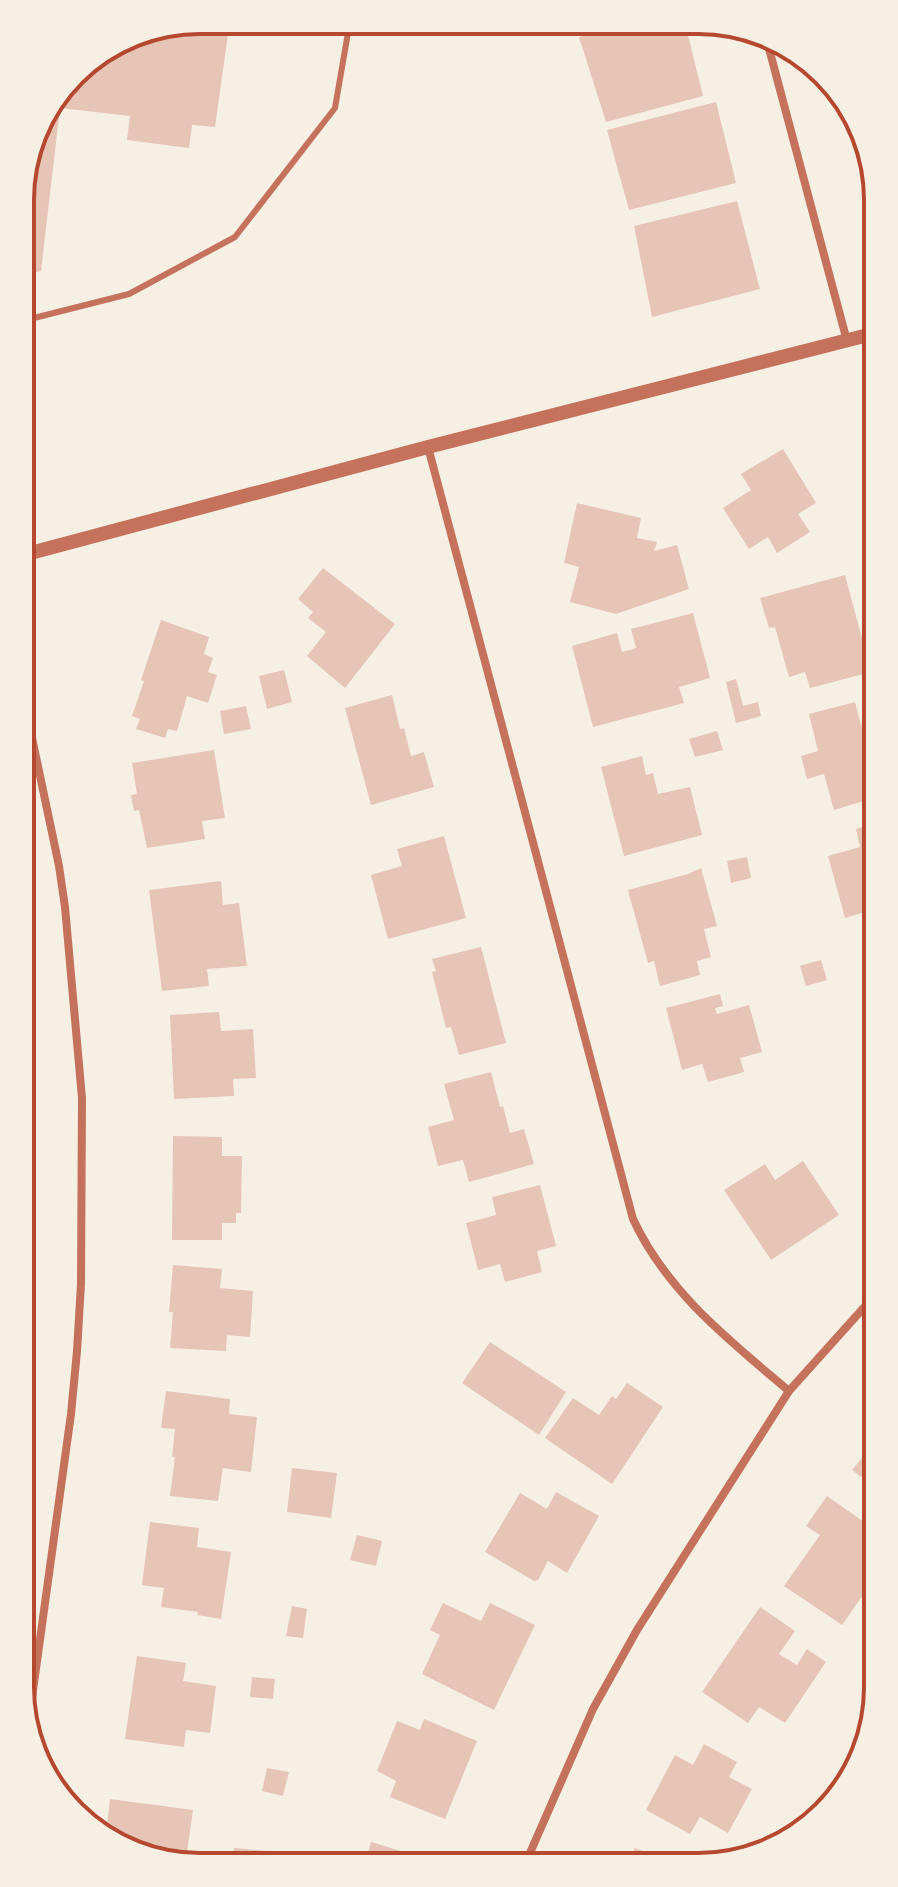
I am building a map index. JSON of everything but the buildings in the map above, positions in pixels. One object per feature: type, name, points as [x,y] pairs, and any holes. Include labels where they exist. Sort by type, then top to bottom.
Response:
[{"type":"street","points":[[770,50],[847,341]]},
{"type":"street","points":[[34,552],[428,447],[864,336]]},
{"type":"street","points":[[428,447],[633,1219],[651,1254],[683,1295],[716,1329],[789,1391]]},
{"type":"street","points":[[34,747],[65,907],[82,1098],[81,1284],[77,1351],[34,1682]]},
{"type":"street","points":[[530,1853],[593,1709],[637,1630],[789,1391],[864,1307]]},
{"type":"lane","points":[[34,318],[129,294],[235,237],[335,108],[348,34]]}]
